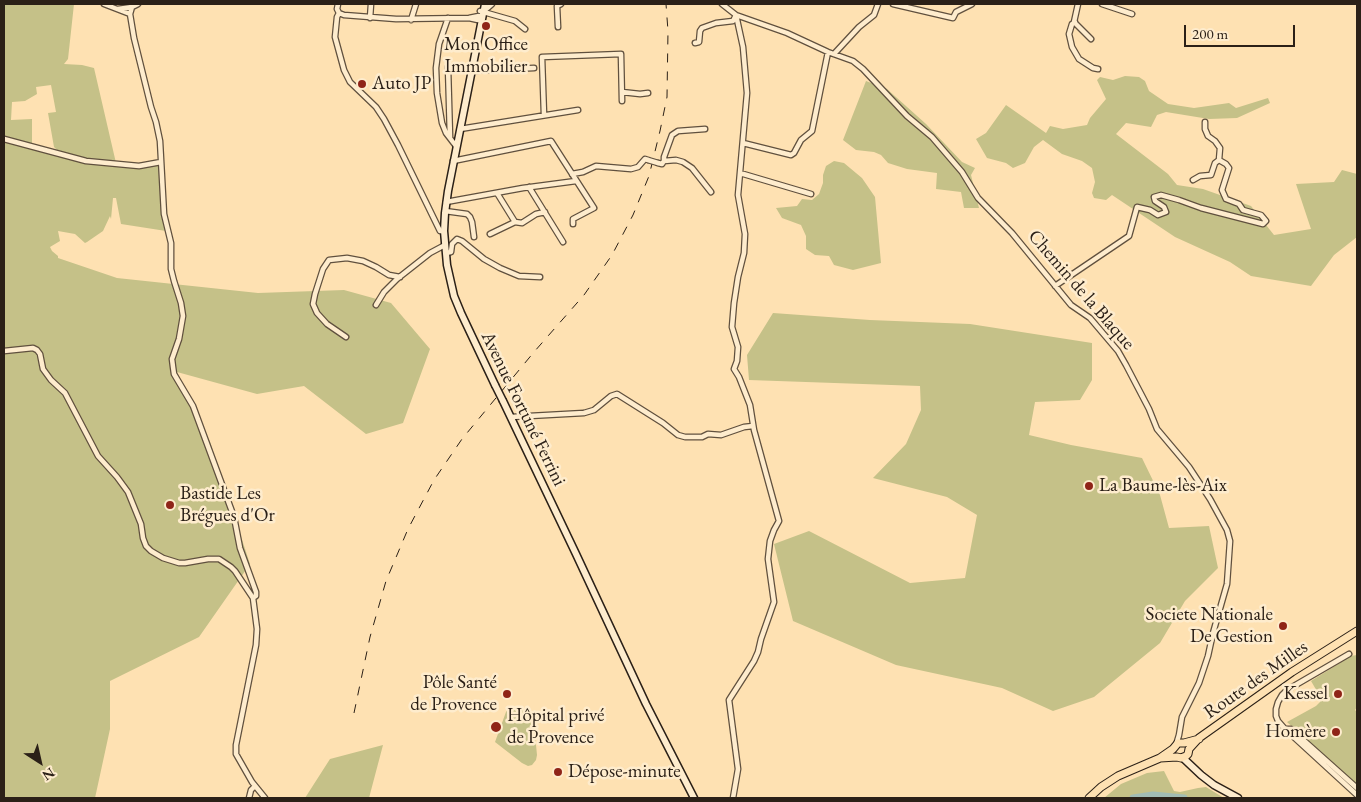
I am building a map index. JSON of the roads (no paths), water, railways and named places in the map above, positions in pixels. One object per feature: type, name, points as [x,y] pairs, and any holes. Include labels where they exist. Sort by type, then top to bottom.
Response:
[{"type":"main road","name":"Avenue Fortuné Ferrini","points":[[481,12],[445,211],[445,245],[454,296],[646,704],[694,798]]},
{"type":"main road","name":"Route des Milles","points":[[1332,648],[1357,631]]},
{"type":"main road","name":"Route des Milles","points":[[1200,738],[1292,672],[1357,635]]},
{"type":"main road","name":"Avenue Fortuné Ferrini","points":[[646,704],[660,739],[690,798]]},
{"type":"main road","points":[[1089,798],[1118,776],[1160,758],[1179,745],[1200,738]]},
{"type":"main road","points":[[1160,758],[1184,754],[1200,738]]},
{"type":"main road","points":[[1179,745],[1174,753],[1184,754],[1195,770],[1218,788],[1238,798]]},
{"type":"main road","points":[[1179,745],[1188,746],[1184,754]]},
{"type":"street","points":[[104,4],[130,14]]},
{"type":"street","points":[[118,9],[138,4]]},
{"type":"street","points":[[338,4],[339,13],[335,37],[344,70],[350,82],[376,107],[384,119],[440,231],[444,231]]},
{"type":"street","points":[[370,18],[371,4]]},
{"type":"street","points":[[411,20],[416,4]]},
{"type":"street","points":[[339,13],[370,18],[411,20],[469,18],[492,4]]},
{"type":"street","points":[[558,27],[557,6],[561,4]]},
{"type":"street","name":"Chemin de la Blaque","points":[[722,4],[736,16],[787,32],[828,52],[853,61],[863,69],[907,116],[932,137],[962,172],[978,198],[1012,233],[1071,304],[1090,318],[1118,351],[1149,409],[1157,429],[1189,467],[1210,499],[1227,530],[1230,541],[1227,584],[1199,683],[1182,717],[1179,745]]},
{"type":"street","points":[[834,54],[874,15],[878,4]]},
{"type":"street","points":[[894,4],[953,18],[956,12],[972,4]]},
{"type":"street","points":[[1078,4],[1069,34],[1072,47],[1079,59],[1098,69]]},
{"type":"street","points":[[1102,4],[1132,14]]},
{"type":"street","points":[[131,5],[130,14],[148,98],[160,141],[164,214],[171,243],[174,282],[183,316],[179,339],[172,359],[174,374],[193,406],[234,518],[240,548],[256,592],[256,596],[253,598]]},
{"type":"street","points":[[481,12],[515,21],[525,29]]},
{"type":"street","points":[[695,43],[699,42],[702,28],[716,23],[733,21],[736,16]]},
{"type":"street","points":[[733,798],[738,769],[729,700],[754,661],[774,602],[768,559],[770,541],[779,521],[753,426],[750,405],[734,368],[738,360],[738,347],[732,327],[734,303],[746,234],[738,195],[747,92],[744,47],[736,16]]},
{"type":"street","points":[[448,18],[439,44],[436,68],[437,93],[442,123],[456,146]]},
{"type":"street","points":[[1074,22],[1091,39]]},
{"type":"street","points":[[743,143],[791,155],[794,154],[801,140],[812,131],[828,52]]},
{"type":"street","points":[[544,115],[542,57],[621,54],[622,100]]},
{"type":"street","points":[[448,67],[450,139]]},
{"type":"street","points":[[470,71],[534,68]]},
{"type":"street","points":[[622,92],[648,94]]},
{"type":"street","points":[[460,129],[578,110]]},
{"type":"street","points":[[1193,180],[1200,176],[1211,174],[1218,160],[1220,148],[1208,136],[1204,129],[1205,122]]},
{"type":"street","points":[[664,161],[672,135],[678,132],[705,130]]},
{"type":"street","points":[[4,139],[86,161],[139,166],[161,162]]},
{"type":"street","points":[[454,161],[551,141],[594,208],[573,219],[573,224]]},
{"type":"street","points":[[572,174],[583,172],[596,166],[631,169],[638,167],[645,159],[662,164],[664,161],[676,160],[692,168],[711,192]]},
{"type":"street","points":[[1055,286],[1129,236],[1137,207],[1150,210],[1158,215],[1166,212],[1164,207],[1154,197],[1161,195],[1262,224],[1266,220],[1261,215],[1243,210],[1239,204],[1226,199],[1222,190],[1229,168],[1218,160]]},
{"type":"street","points":[[740,174],[811,194]]},
{"type":"street","points":[[446,202],[497,192],[576,181]]},
{"type":"street","points":[[528,187],[563,242]]},
{"type":"street","points":[[497,192],[514,222]]},
{"type":"street","points":[[445,211],[468,214],[472,222],[474,237]]},
{"type":"street","points":[[490,234],[514,222],[522,223],[536,214],[544,212]]},
{"type":"street","points":[[446,253],[451,252],[452,244],[457,239],[500,268],[519,276],[540,277]]},
{"type":"street","points":[[376,305],[384,292],[400,277],[430,253],[445,245]]},
{"type":"street","points":[[346,337],[317,313],[314,304],[314,294],[323,269],[329,260],[347,258],[363,261],[389,275],[400,277]]},
{"type":"street","points":[[4,351],[33,348],[40,354],[43,369],[47,376],[65,393],[98,456],[118,477],[128,492],[146,546],[151,551],[163,558],[179,563],[219,559],[235,571],[253,598],[257,629],[256,645],[236,745],[236,754],[255,786],[265,798]]},
{"type":"street","points":[[511,417],[584,414],[594,410],[611,396],[617,394],[664,422],[678,435],[685,438],[702,437],[708,434],[721,435],[753,426]]},
{"type":"street","points":[[1349,654],[1287,690],[1282,695],[1276,710],[1276,716],[1285,729],[1357,795]]},
{"type":"street","points":[[1285,729],[1291,729],[1357,788]]},
{"type":"street","points":[[249,798],[250,790],[255,786]]},
{"type":"waterway","points":[[1133,798],[1153,795],[1184,798]]},
{"type":"railway","points":[[354,713],[370,637],[386,581],[408,529],[434,480],[462,439],[584,295],[612,255],[633,215],[649,176],[667,97],[668,31],[666,4]]},
{"type":"place","name":"Mon Office Immobilier","points":[[486,26]]},
{"type":"place","name":"Auto JP","points":[[362,84]]},
{"type":"place","name":"La Baume-lès-Aix","points":[[1089,486]]},
{"type":"place","name":"Bastide Les Brégues d'Or","points":[[170,505]]},
{"type":"place","name":"Societe Nationale De Gestion","points":[[1283,626]]},
{"type":"place","name":"Pôle Santé de Provence","points":[[507,694]]},
{"type":"place","name":"Kessel","points":[[1338,694]]},
{"type":"place","name":"Hôpital privé de Provence","points":[[496,727]]},
{"type":"place","name":"Homère","points":[[1336,732]]},
{"type":"place","name":"Dépose-minute","points":[[558,772]]}]
